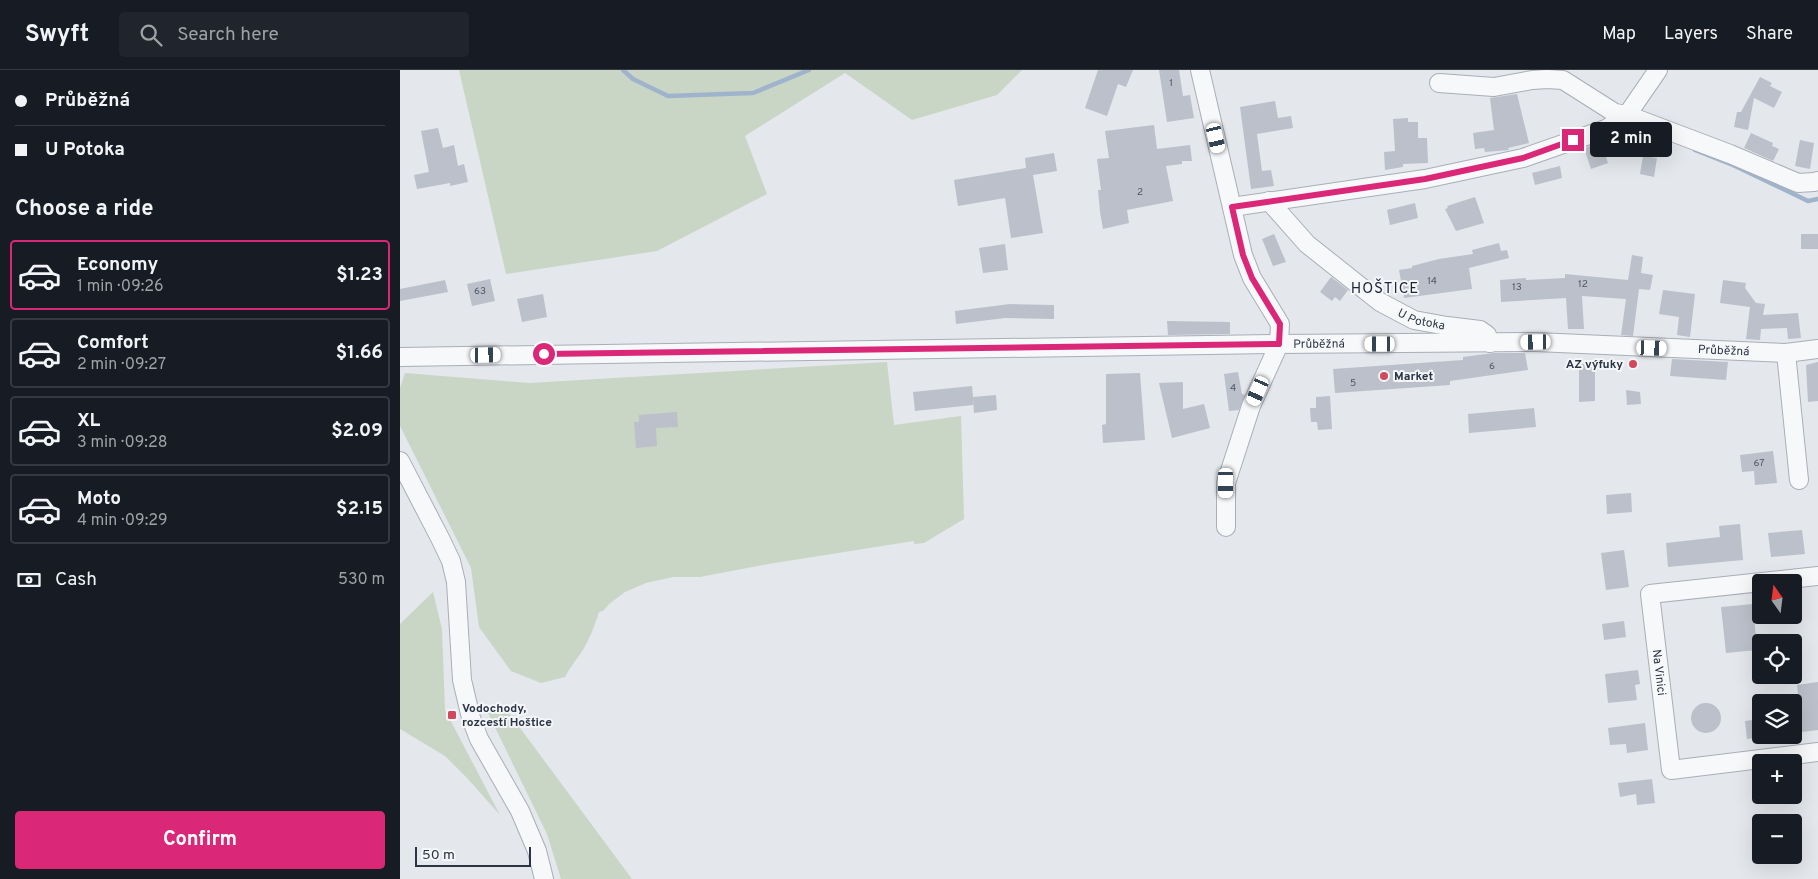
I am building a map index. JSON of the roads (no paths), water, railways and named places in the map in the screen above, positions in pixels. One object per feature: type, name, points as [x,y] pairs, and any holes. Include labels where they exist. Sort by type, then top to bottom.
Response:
[{"type":"street","points":[[1200,70],[1243,255],[1252,278],[1280,324],[1279,344],[1250,406],[1226,483],[1226,527]]},
{"type":"street","points":[[1232,207],[1425,179],[1523,158],[1606,129],[1627,115],[1658,70]]},
{"type":"street","points":[[1439,83],[1494,87],[1532,80],[1563,80],[1615,114],[1627,115],[1730,154],[1798,183],[1818,180]]},
{"type":"street","name":"U Potoka","points":[[1269,201],[1307,244],[1380,302],[1414,320],[1480,330],[1487,335],[1490,343]]},
{"type":"street","name":"Průběžná","points":[[400,357],[1536,342],[1786,353],[1818,349]]},
{"type":"street","points":[[1786,353],[1795,424],[1799,480]]},
{"type":"street","points":[[400,461],[451,561],[456,582],[462,680],[471,718],[479,739],[520,811],[537,851],[544,879]]},
{"type":"street","name":"Na Vinici","points":[[1818,576],[1650,594],[1671,770],[1818,752]]},
{"type":"waterway","points":[[623,70],[633,79],[668,96],[753,93],[809,70]]},
{"type":"waterway","points":[[1695,150],[1733,165],[1808,201],[1818,199]]},
{"type":"place","name":"AZ výfuky","points":[[1633,364]]},
{"type":"place","name":"Market","points":[[1384,376]]},
{"type":"place","name":"Vodochody, rozcestí Hoštice","points":[[452,715]]},
{"type":"district","name":"HOŠTICE","points":[[1385,288]]}]
